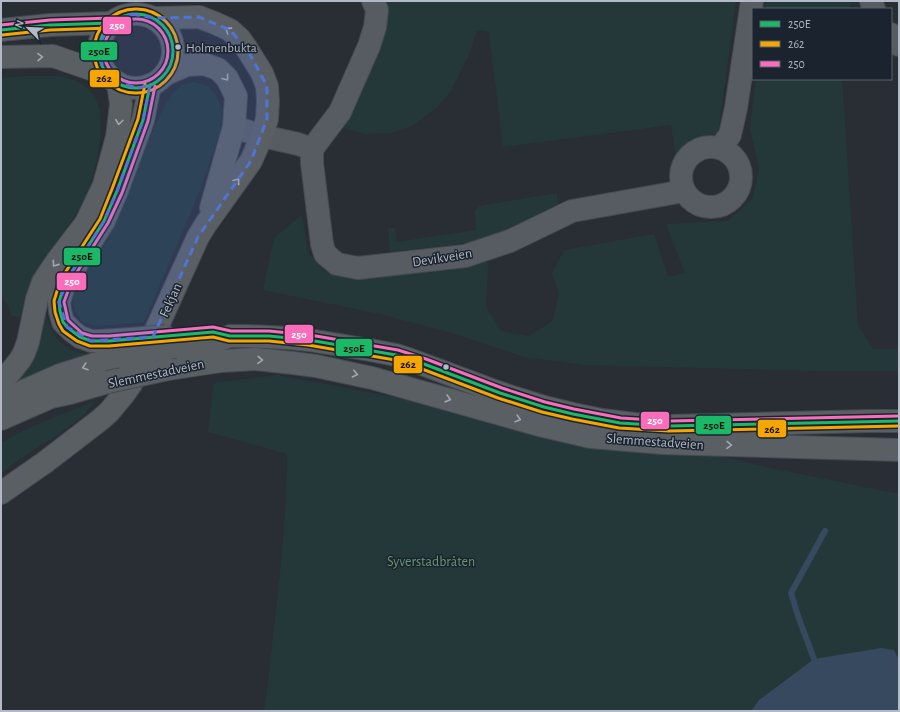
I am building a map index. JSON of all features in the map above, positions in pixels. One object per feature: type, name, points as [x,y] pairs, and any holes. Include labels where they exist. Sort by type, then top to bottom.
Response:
[{"type":"main road","points":[[1,382],[20,360],[24,353],[28,342],[37,299],[43,282],[86,223],[104,185],[117,137],[121,104],[113,79],[102,65],[99,54],[100,43],[104,32],[111,23],[121,17],[132,14],[144,14],[155,18],[164,26],[171,37],[173,50],[172,62],[158,79],[117,191],[104,221],[68,278],[59,302],[63,322],[80,337],[91,341],[100,341],[127,348]]},
{"type":"main road","name":"Fekjan","points":[[1,493],[100,420],[124,394],[142,363],[198,237],[251,161],[262,136],[268,101],[267,86],[255,60],[240,39],[230,30],[199,17],[155,18]]},
{"type":"main road","points":[[1,30],[50,25],[111,23]]},
{"type":"main road","points":[[1,57],[53,56],[113,79],[128,87],[139,88],[158,79]]},
{"type":"main road","name":"Fekjan","points":[[158,79],[187,65],[204,64],[218,69],[227,78],[236,96],[234,127],[206,224]]},
{"type":"main road","name":"Slemmestadveien","points":[[1,401],[60,375],[95,364],[127,348],[178,341],[212,343],[230,336],[269,336],[296,338],[389,354],[418,362],[500,393],[544,407],[580,416],[620,422],[669,426],[868,420],[899,421]]},
{"type":"main road","name":"Slemmestadveien","points":[[1,419],[51,396],[70,393],[108,382],[168,369],[221,360],[255,359],[316,366],[372,378],[539,425],[590,437],[663,443],[899,450]]},
{"type":"main road","points":[[1,431],[52,406],[70,393]]},
{"type":"main road","name":"Fekjan","points":[[1,510],[30,473]]},
{"type":"street","points":[[234,127],[312,149],[340,112],[369,46],[375,27],[377,10],[373,1]]},
{"type":"street","points":[[720,148],[730,135],[736,108],[752,1]]},
{"type":"street","points":[[892,35],[899,45]]},
{"type":"street","points":[[710,147],[720,148],[729,152],[736,159],[742,179],[740,189],[734,198],[726,204],[716,207],[706,207],[697,204],[689,198],[684,190],[681,181],[685,162],[699,149],[710,147]]},
{"type":"street","name":"Devikveien","points":[[312,149],[312,163],[322,244],[325,254],[337,264],[358,268],[465,256],[510,242],[572,211],[684,190]]},
{"type":"highlighted area","points":[[132,14],[155,18],[199,17],[230,30],[247,49],[267,86],[267,119],[251,161],[198,237],[153,337],[91,341],[67,327],[59,302],[68,278],[104,221],[117,191],[143,120],[150,85],[139,88],[118,83],[102,65],[100,43],[111,23]]},
{"type":"green space","points":[[382,1],[736,1],[718,133],[691,140],[676,158],[671,125],[503,147],[489,32],[477,30],[469,55],[450,92],[437,108],[412,126],[391,133],[365,134],[340,127]]},
{"type":"green space","points":[[766,1],[851,1],[850,8],[765,8]]},
{"type":"green space","points":[[28,76],[64,77],[83,85],[91,92],[97,102],[101,123],[96,164],[89,188],[73,219],[43,260],[31,282],[21,317],[12,316],[6,302],[1,299],[1,78]]},
{"type":"green space","points":[[756,80],[842,80],[858,325],[873,349],[899,349],[899,371],[818,371],[584,365],[525,357],[449,332],[380,314],[263,290],[274,238],[302,215],[308,253],[324,271],[346,276],[487,262],[486,307],[501,331],[529,336],[553,321],[559,293],[552,273],[564,250],[654,234],[668,277],[685,273],[666,224],[728,221],[752,199],[759,169],[750,129]]},
{"type":"green space","points":[[194,82],[208,86],[216,96],[222,108],[221,130],[200,190],[144,322],[97,326],[83,322],[75,312],[73,300],[78,284],[108,240],[128,198],[148,141],[166,104],[173,93],[182,85]]},
{"type":"green space","points":[[557,193],[558,204],[506,235],[489,240],[390,252],[388,228],[395,228],[396,242],[476,230],[475,211],[479,206]]},
{"type":"green space","points":[[46,316],[52,331],[59,341],[69,348],[85,354],[86,356],[17,382],[16,380],[38,344],[44,318]]},
{"type":"green space","name":"Syverstadbråten","points":[[277,375],[405,399],[579,445],[707,453],[766,467],[899,494],[899,660],[894,650],[814,659],[759,700],[751,711],[264,711],[282,552],[287,454],[208,432],[214,383]]},
{"type":"green space","points":[[95,401],[83,416],[10,466],[1,474],[1,443],[35,425]]},
{"type":"water","points":[[881,648],[894,650],[899,660],[899,711],[751,711],[759,700],[814,659]]},
{"type":"waterway","points":[[814,659],[791,593],[825,531]]},
{"type":"transit line","name":"262","points":[[136,9],[152,12],[166,21],[175,35],[178,51],[175,67],[166,81],[152,90],[136,93],[120,90],[106,81],[97,67],[94,51],[97,35],[106,21],[120,12],[136,9]]},
{"type":"transit line","name":"250E","points":[[136,14],[150,17],[162,25],[170,37],[173,51],[170,65],[162,77],[150,85],[136,88],[122,85],[110,77],[102,65],[99,51],[102,37],[110,25],[122,17],[136,14]]},
{"type":"transit line","name":"250","points":[[1,25],[50,20],[111,18]]},
{"type":"transit line","name":"250","points":[[136,19],[154,24],[159,28],[163,33],[168,51],[163,69],[159,74],[154,78],[136,83],[118,78],[113,74],[109,69],[104,51],[109,33],[113,28],[118,24],[136,19]]},
{"type":"transit line","name":"250E","points":[[1,30],[50,25],[111,23]]},
{"type":"transit line","name":"262","points":[[2,35],[50,30],[111,28]]},
{"type":"transit line","name":"262","points":[[145,84],[138,119],[100,219],[63,276],[54,301],[55,312],[63,331],[77,341],[90,346],[109,346],[213,337],[229,341],[269,341],[308,345],[395,360],[498,398],[542,412],[619,428],[669,431],[899,426]]},
{"type":"transit line","name":"250E","points":[[150,85],[143,120],[117,191],[104,221],[68,278],[59,302],[63,322],[80,337],[91,341],[109,341],[213,332],[230,336],[269,336],[309,340],[396,355],[500,393],[544,407],[620,423],[669,426],[899,421]]},
{"type":"transit line","name":"250","points":[[155,86],[148,121],[122,193],[108,223],[72,280],[64,302],[68,320],[82,333],[92,336],[109,336],[213,327],[231,331],[269,331],[310,335],[398,350],[545,402],[621,418],[669,421],[899,416]]},
{"type":"place","name":"Holmenbukta","points":[[178,47]]}]
